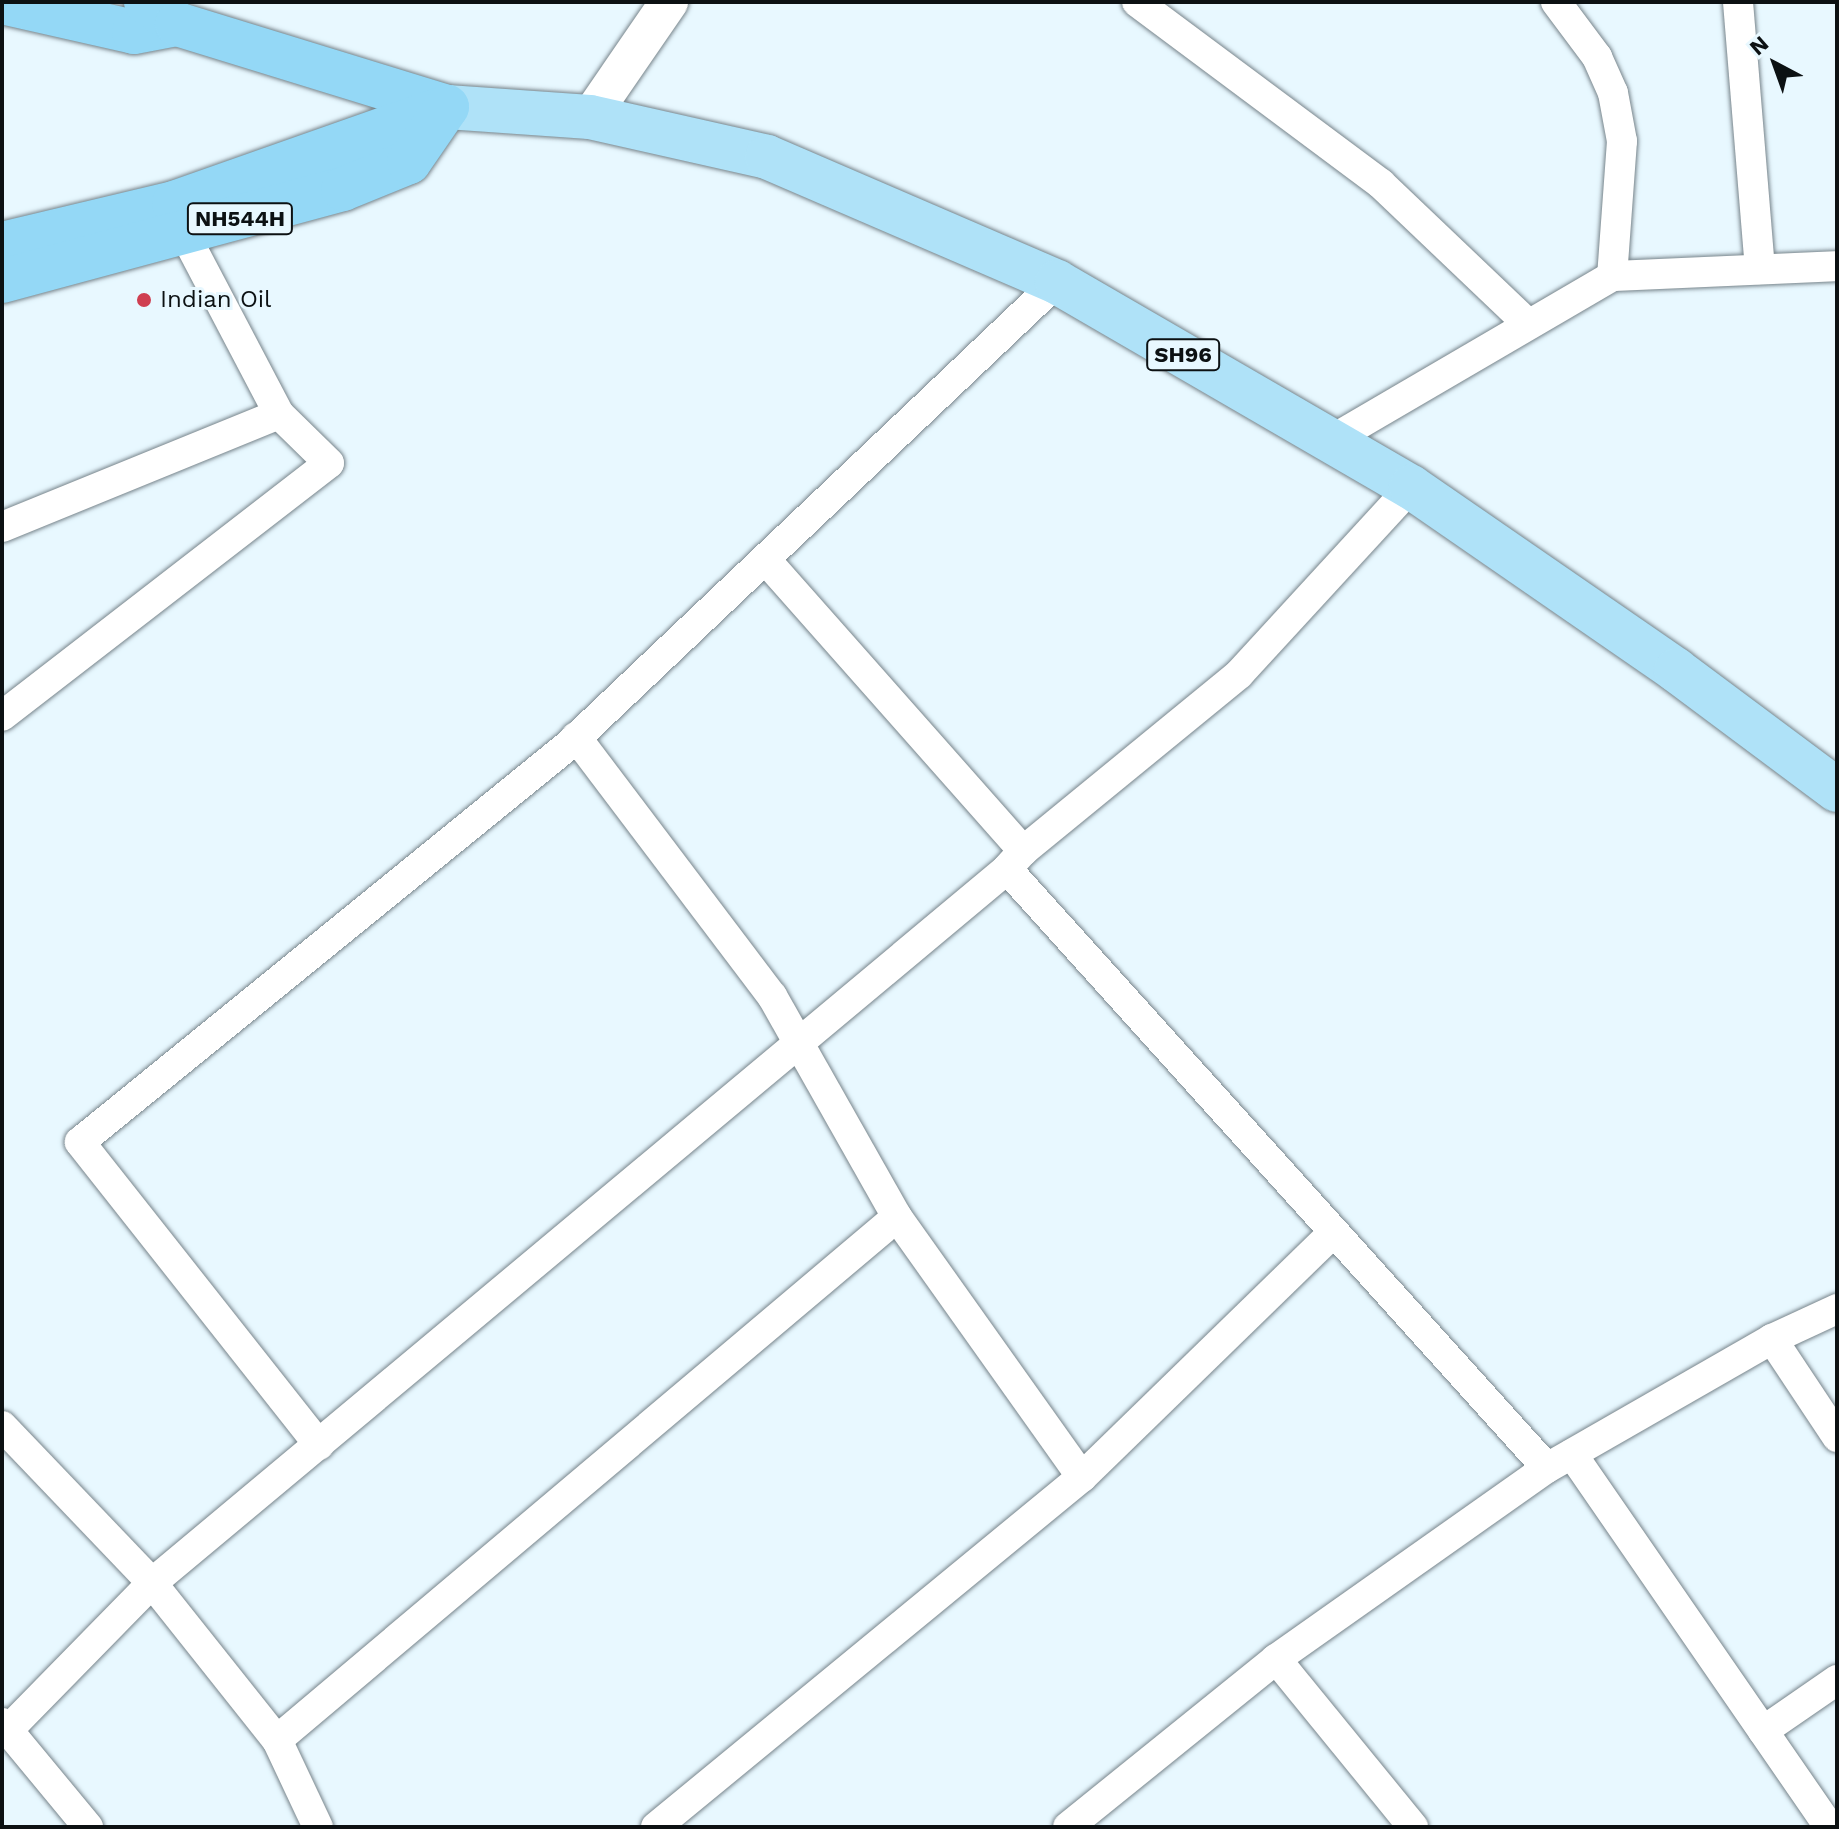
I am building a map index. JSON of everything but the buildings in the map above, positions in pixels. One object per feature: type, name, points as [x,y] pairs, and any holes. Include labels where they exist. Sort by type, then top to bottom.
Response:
[{"type":"highway","points":[[2,2],[134,32],[162,13],[447,107]]},
{"type":"highway","name":"NH544H","points":[[2,281],[331,151],[375,129],[447,107]]},
{"type":"highway","name":"NH544H","points":[[2,244],[135,230],[185,235],[343,189],[409,162],[447,107]]},
{"type":"main road","name":"SH96","points":[[447,107],[590,117],[767,157],[1057,282],[1411,487],[1676,670],[1837,790]]},
{"type":"street","points":[[590,117],[669,2]]},
{"type":"street","points":[[1137,2],[1381,184],[1527,323]]},
{"type":"street","points":[[1556,2],[1597,57],[1613,93],[1622,141],[1612,276]]},
{"type":"street","points":[[1738,2],[1760,269]]},
{"type":"street","points":[[2,716],[329,463],[279,414],[185,235]]},
{"type":"street","points":[[1330,441],[1612,276],[1837,266]]},
{"type":"street","points":[[319,1445],[80,1142],[576,737],[1057,282]]},
{"type":"street","points":[[2,527],[279,414]]},
{"type":"street","points":[[88,1827],[5,1726],[152,1583],[801,1046],[1015,860],[1239,674],[1411,487]]},
{"type":"street","points":[[765,559],[1015,860],[1334,1232],[1560,1461],[1763,1731],[1829,1827]]},
{"type":"street","points":[[576,737],[772,996],[897,1217],[1082,1477]]},
{"type":"street","points":[[277,1740],[897,1217]]},
{"type":"street","points":[[656,1827],[1082,1477],[1334,1232]]},
{"type":"street","points":[[1068,1827],[1276,1659],[1560,1461],[1772,1339],[1837,1309]]},
{"type":"street","points":[[1772,1339],[1837,1437]]},
{"type":"street","points":[[2,1426],[152,1583],[277,1740],[318,1827]]},
{"type":"street","points":[[1276,1659],[1413,1827]]},
{"type":"street","points":[[1763,1731],[1837,1680]]},
{"type":"place","name":"Indian Oil","points":[[144,300]]}]
